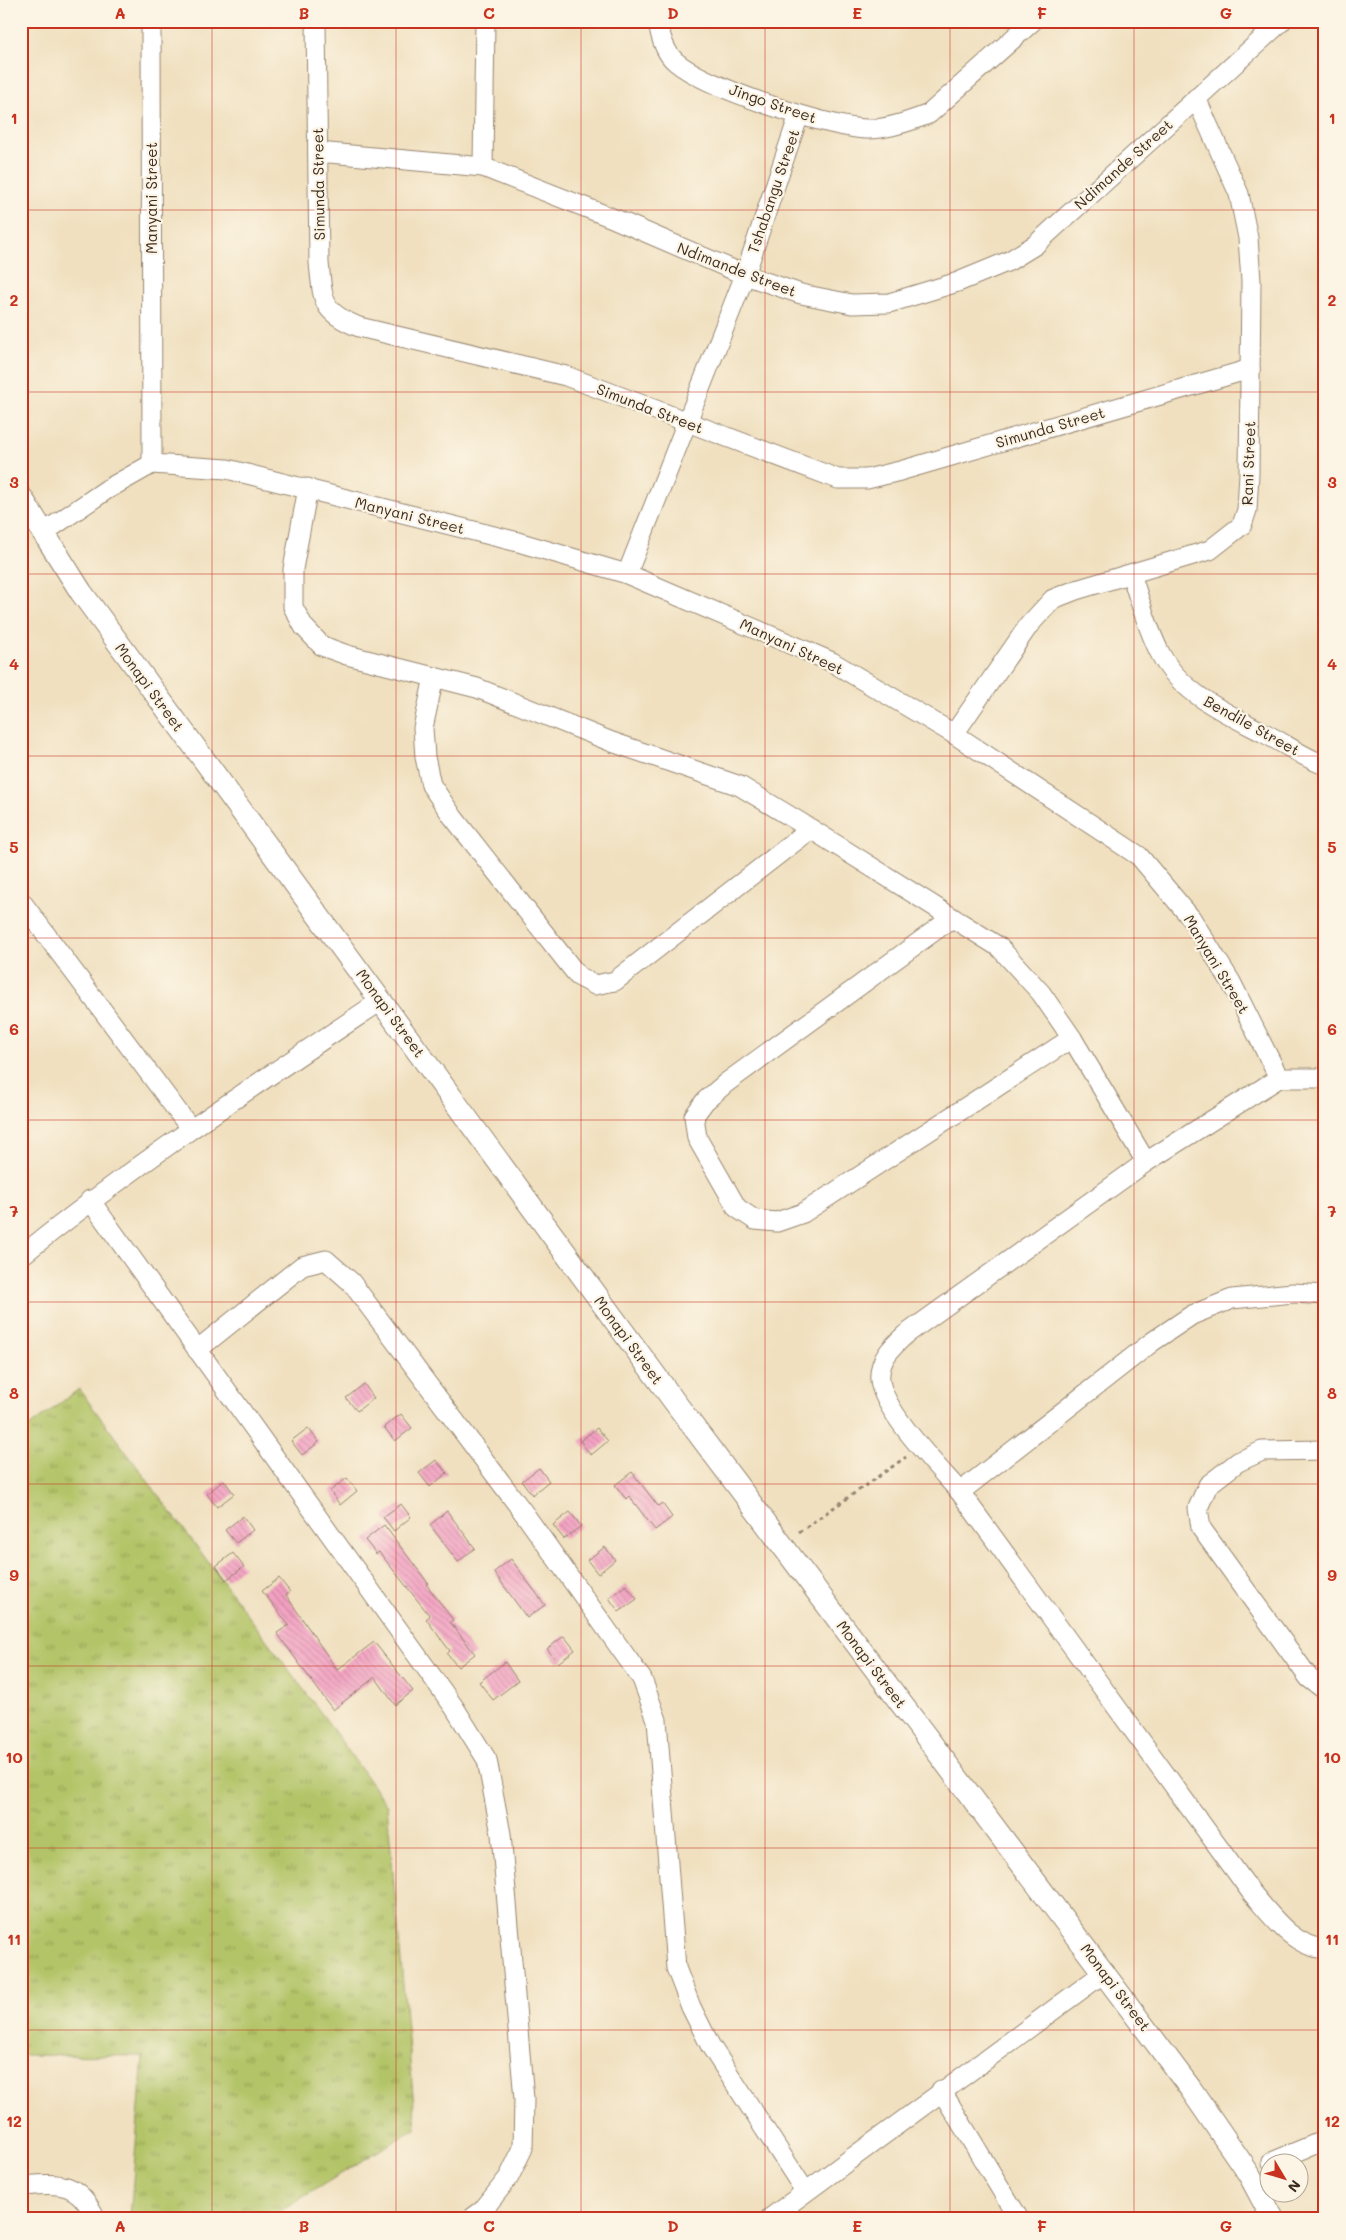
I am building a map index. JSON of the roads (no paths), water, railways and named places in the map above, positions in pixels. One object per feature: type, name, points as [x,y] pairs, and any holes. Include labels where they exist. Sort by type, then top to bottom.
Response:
[{"type":"street","name":"Manyani Street","points":[[151,21],[152,464],[227,469],[518,542],[628,574],[832,662],[954,734],[1139,856],[1191,918],[1231,982],[1279,1078]]},
{"type":"street","name":"Simunda Street","points":[[316,21],[319,262],[322,292],[328,308],[338,319],[359,327],[566,376],[838,480],[867,479],[900,471],[1250,369]]},
{"type":"street","points":[[483,167],[485,21]]},
{"type":"street","name":"Jingo Street","points":[[658,21],[664,46],[676,62],[697,75],[799,115],[867,129],[912,121],[929,114],[1033,21]]},
{"type":"street","name":"Ndimande Street","points":[[318,152],[483,167],[615,218],[744,275],[801,294],[852,304],[889,303],[987,271],[1009,261],[1034,245],[1282,21]]},
{"type":"street","name":"Rani Street","points":[[954,734],[1029,625],[1053,599],[1076,590],[1210,550],[1242,525],[1247,510],[1249,473],[1251,280],[1248,238],[1239,194],[1196,98]]},
{"type":"street","name":"Tshabangu Street","points":[[628,574],[744,275],[799,115]]},
{"type":"street","points":[[43,532],[106,490],[152,464]]},
{"type":"street","points":[[308,488],[293,569],[293,607],[304,627],[322,646],[347,655],[477,688],[612,742],[740,786],[999,947],[1041,993],[1072,1038],[1146,1162]]},
{"type":"street","name":"Monapi Street","points":[[21,497],[80,592],[382,1000],[680,1409],[1105,1972],[1190,2088],[1258,2168]]},
{"type":"street","name":"Bendile Street","points":[[1131,574],[1160,654],[1174,674],[1192,691],[1213,705],[1325,765]]},
{"type":"street","points":[[434,678],[423,728],[425,757],[431,785],[452,816],[578,976],[595,985],[615,981],[810,829]]},
{"type":"street","points":[[21,901],[190,1128]]},
{"type":"street","points":[[952,918],[705,1101],[694,1116],[697,1138],[738,1208],[755,1220],[777,1222],[803,1213],[1072,1038]]},
{"type":"street","points":[[21,1256],[90,1200],[190,1128],[382,1000]]},
{"type":"street","points":[[1325,1078],[1279,1078],[1146,1162],[905,1334],[889,1349],[881,1367],[880,1380],[885,1398],[921,1447],[960,1492],[1251,1892],[1282,1927],[1310,1948],[1325,1949]]},
{"type":"street","points":[[90,1200],[454,1707],[487,1760],[502,1834],[524,2099],[523,2148],[509,2177],[483,2210],[471,2219]]},
{"type":"street","points":[[197,1350],[302,1266],[326,1260],[351,1282],[532,1524],[642,1679],[657,1720],[676,1968],[691,2007],[710,2045],[805,2191]]},
{"type":"street","points":[[960,1492],[1152,1342],[1192,1316],[1232,1300],[1293,1293],[1325,1295]]},
{"type":"street","points":[[1325,1450],[1262,1451],[1238,1462],[1208,1485],[1198,1508],[1201,1528],[1220,1557],[1309,1678],[1325,1690]]},
{"type":"street","points":[[769,2219],[941,2090],[1105,1972]]},
{"type":"street","points":[[941,2090],[1019,2219]]},
{"type":"street","points":[[1296,2152],[1325,2140]]},
{"type":"street","points":[[21,2186],[56,2184],[77,2192],[89,2204],[96,2219]]},
{"type":"street","name":"Monapi Street","points":[[1268,2202],[1273,2219]]}]
